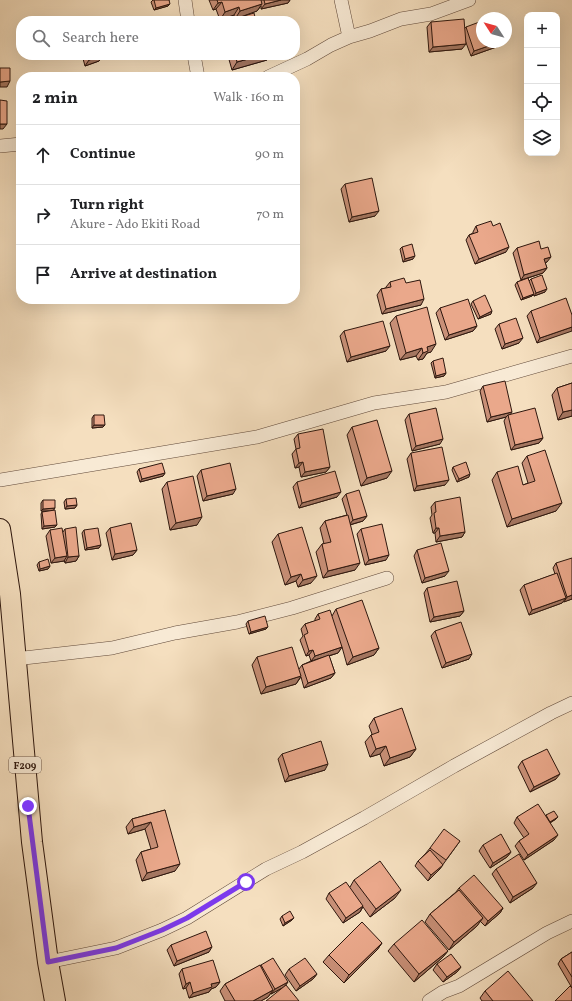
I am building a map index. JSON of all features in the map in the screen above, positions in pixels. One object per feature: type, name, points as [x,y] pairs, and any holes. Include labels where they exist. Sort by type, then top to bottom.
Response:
[{"type":"main road","name":"F209","points":[[0,529],[10,594],[28,806],[48,962],[56,1001]]},
{"type":"street","points":[[185,0],[187,16]]},
{"type":"street","points":[[341,0],[349,37]]},
{"type":"street","points":[[279,72],[307,59],[330,45],[349,37],[401,19],[431,14],[469,0]]},
{"type":"street","points":[[195,60],[197,72]]},
{"type":"street","points":[[0,146],[16,144]]},
{"type":"street","points":[[0,480],[257,437],[374,403],[446,392],[572,356]]},
{"type":"street","points":[[15,659],[112,648],[175,633],[237,622],[292,608],[387,578]]},
{"type":"street","points":[[48,962],[116,948],[162,930],[187,918],[266,869],[358,822],[544,716],[572,703]]},
{"type":"street","points":[[429,1001],[443,992],[459,986],[546,932],[572,920]]},
{"type":"building","points":[[154,0],[169,0],[170,4],[156,8]]},
{"type":"building","points":[[217,0],[261,0],[262,4],[240,11],[239,7],[225,12],[222,2],[218,3]]},
{"type":"building","points":[[264,0],[281,0],[265,4]]},
{"type":"building","points":[[254,13],[255,16],[244,16]]},
{"type":"building","points":[[464,19],[466,44],[433,47],[431,22]]},
{"type":"building","points":[[476,23],[476,48],[483,48],[474,51],[466,27]]},
{"type":"building","points":[[0,68],[10,68],[10,81],[0,82]]},
{"type":"building","points":[[0,100],[7,101],[7,124],[0,124]]},
{"type":"building","points":[[372,178],[379,211],[352,217],[345,184]]},
{"type":"building","points":[[491,221],[493,226],[500,223],[509,247],[479,259],[469,235],[478,232],[476,226]]},
{"type":"building","points":[[539,241],[541,249],[548,247],[551,257],[544,259],[547,268],[524,275],[517,248]]},
{"type":"building","points":[[412,244],[415,256],[405,259],[402,247]]},
{"type":"building","points":[[542,275],[547,289],[536,293],[531,279]]},
{"type":"building","points":[[404,278],[406,283],[420,280],[424,299],[386,309],[381,289],[391,287],[390,282]]},
{"type":"building","points":[[528,278],[534,294],[523,298],[517,282]]},
{"type":"building","points":[[485,295],[492,311],[480,317],[473,301]]},
{"type":"building","points":[[566,298],[572,315],[572,327],[540,338],[531,311]]},
{"type":"building","points":[[468,299],[477,326],[449,335],[440,308]]},
{"type":"building","points":[[427,307],[436,344],[427,347],[428,351],[423,353],[422,348],[406,353],[396,316]]},
{"type":"building","points":[[516,318],[523,338],[505,344],[499,324]]},
{"type":"building","points":[[383,321],[390,346],[351,357],[344,331]]},
{"type":"building","points":[[443,358],[446,373],[436,376],[433,361]]},
{"type":"building","points":[[505,381],[512,412],[491,417],[483,386]]},
{"type":"building","points":[[572,383],[572,410],[563,412],[557,388]]},
{"type":"building","points":[[436,408],[443,439],[416,446],[409,414]]},
{"type":"building","points":[[535,408],[543,438],[515,445],[508,415]]},
{"type":"building","points":[[94,415],[104,415],[105,425],[94,425]]},
{"type":"building","points":[[377,420],[392,471],[367,478],[352,427]]},
{"type":"building","points":[[323,429],[330,467],[305,472],[303,462],[299,463],[296,449],[300,448],[298,434]]},
{"type":"building","points":[[442,447],[449,480],[417,486],[411,453]]},
{"type":"building","points":[[545,450],[562,503],[512,519],[497,472],[518,466],[523,485],[535,481],[527,456]]},
{"type":"building","points":[[466,462],[470,474],[459,479],[453,467]]},
{"type":"building","points":[[162,463],[165,473],[142,479],[139,469]]},
{"type":"building","points":[[230,463],[236,489],[207,496],[201,470]]},
{"type":"building","points":[[335,471],[341,492],[302,503],[297,482]]},
{"type":"building","points":[[193,476],[202,517],[176,523],[167,482]]},
{"type":"building","points":[[359,490],[367,516],[353,520],[346,494]]},
{"type":"building","points":[[460,497],[465,532],[440,536],[439,528],[436,528],[434,513],[436,512],[435,502]]},
{"type":"building","points":[[76,498],[77,505],[67,506],[66,499]]},
{"type":"building","points":[[43,500],[55,500],[55,508],[43,509]]},
{"type":"building","points":[[55,510],[57,525],[44,526],[42,512]]},
{"type":"building","points":[[348,515],[360,563],[328,571],[322,544],[331,542],[325,521]]},
{"type":"building","points":[[131,523],[137,550],[115,554],[110,528]]},
{"type":"building","points":[[382,524],[389,555],[369,560],[361,529]]},
{"type":"building","points":[[76,527],[79,556],[68,557],[65,529]]},
{"type":"building","points":[[302,527],[317,576],[303,580],[301,574],[291,577],[278,534]]},
{"type":"building","points":[[62,528],[67,556],[55,558],[50,530]]},
{"type":"building","points":[[98,528],[101,545],[87,548],[84,530]]},
{"type":"building","points":[[441,543],[449,571],[425,578],[417,550]]},
{"type":"building","points":[[572,558],[572,595],[567,597],[556,563]]},
{"type":"building","points":[[48,559],[50,566],[40,569],[39,562]]},
{"type":"building","points":[[557,573],[566,598],[532,610],[524,585]]},
{"type":"building","points":[[457,581],[464,611],[434,617],[427,588]]},
{"type":"building","points":[[362,600],[379,648],[353,657],[336,609]]},
{"type":"building","points":[[330,610],[342,647],[315,656],[313,650],[309,651],[304,635],[308,633],[305,624],[320,619],[318,614]]},
{"type":"building","points":[[265,616],[268,627],[251,632],[248,621]]},
{"type":"building","points":[[461,622],[472,654],[446,663],[435,631]]},
{"type":"building","points":[[292,647],[301,676],[266,687],[257,657]]},
{"type":"building","points":[[329,655],[335,673],[308,683],[302,665]]},
{"type":"building","points":[[402,708],[416,749],[390,758],[386,746],[376,749],[371,735],[379,732],[374,718]]},
{"type":"building","points":[[321,741],[328,764],[289,776],[282,754]]},
{"type":"building","points":[[547,749],[560,774],[534,787],[522,761]]},
{"type":"building","points":[[538,804],[558,835],[528,855],[519,841],[529,834],[517,817]]},
{"type":"building","points":[[165,810],[180,864],[147,873],[141,852],[158,847],[151,822],[134,827],[132,819]]},
{"type":"building","points":[[554,811],[558,817],[550,822],[546,815]]},
{"type":"building","points":[[444,829],[460,841],[446,860],[430,848]]},
{"type":"building","points":[[501,834],[511,852],[493,863],[483,845]]},
{"type":"building","points":[[430,850],[443,865],[431,875],[418,861]]},
{"type":"building","points":[[519,854],[537,883],[513,897],[496,869]]},
{"type":"building","points":[[380,861],[401,890],[376,909],[354,880]]},
{"type":"building","points":[[474,875],[503,908],[488,921],[459,888]]},
{"type":"building","points":[[346,882],[363,906],[346,918],[329,893]]},
{"type":"building","points":[[459,890],[483,918],[454,942],[430,914]]},
{"type":"building","points":[[290,911],[294,918],[285,923],[282,916]]},
{"type":"building","points":[[422,920],[448,951],[419,974],[394,944]]},
{"type":"building","points":[[362,922],[382,943],[349,975],[329,955]]},
{"type":"building","points":[[206,931],[212,947],[177,961],[171,945]]},
{"type":"building","points":[[572,952],[572,977],[561,959]]},
{"type":"building","points":[[451,954],[461,967],[447,977],[437,964]]},
{"type":"building","points":[[273,958],[288,982],[275,989],[261,965]]},
{"type":"building","points":[[305,958],[317,974],[300,986],[289,969]]},
{"type":"building","points":[[213,960],[220,982],[211,984],[212,987],[193,993],[190,982],[186,984],[182,969]]},
{"type":"building","points":[[260,965],[273,990],[253,1001],[235,1001],[225,984]]},
{"type":"building","points":[[508,971],[533,1001],[493,1001],[485,991]]},
{"type":"building","points":[[286,985],[299,1001],[266,1001]]},
{"type":"building","points":[[570,986],[572,988],[572,1001],[555,1001]]},
{"type":"route","points":[[28,806],[48,962],[116,948],[162,930],[187,918],[217,898],[246,882]]}]
